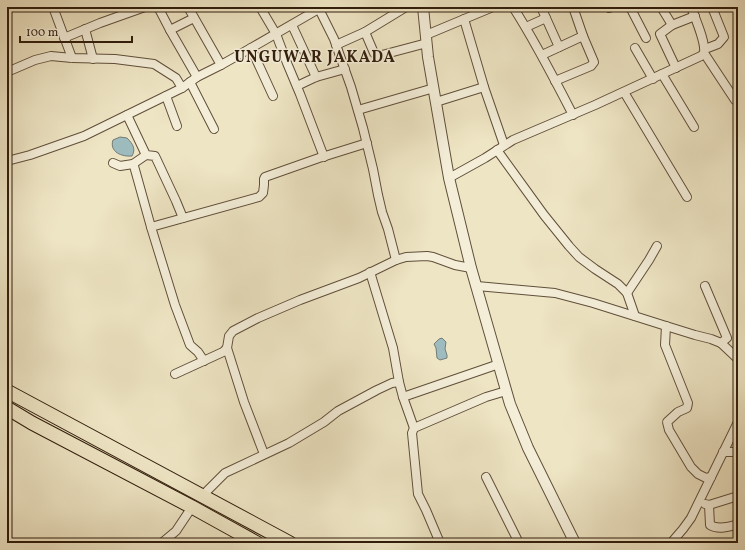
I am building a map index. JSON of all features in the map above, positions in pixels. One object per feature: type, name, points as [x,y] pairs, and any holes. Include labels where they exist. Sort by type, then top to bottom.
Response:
[{"type":"main road","points":[[7,391],[290,543]]},
{"type":"main road","points":[[7,408],[32,423],[258,543]]},
{"type":"street","points":[[54,7],[72,58]]},
{"type":"street","points":[[64,38],[145,7]]},
{"type":"street","points":[[158,7],[197,77]]},
{"type":"street","points":[[188,7],[221,65]]},
{"type":"street","points":[[260,7],[276,34],[286,63],[324,157]]},
{"type":"street","points":[[336,45],[365,32],[406,7]]},
{"type":"street","points":[[423,7],[426,39],[449,178],[471,268],[510,404],[528,448],[572,542]]},
{"type":"street","points":[[365,32],[374,53],[378,56],[426,39],[464,19],[493,7]]},
{"type":"street","points":[[513,7],[542,55],[573,114]]},
{"type":"street","points":[[541,7],[559,47]]},
{"type":"street","points":[[555,81],[591,66],[594,62],[573,7]]},
{"type":"street","points":[[608,7],[612,7]]},
{"type":"street","points":[[630,7],[646,38]]},
{"type":"street","points":[[661,7],[672,25]]},
{"type":"street","points":[[691,7],[695,16],[704,51],[735,100]]},
{"type":"street","points":[[449,178],[513,140],[624,92],[701,56],[704,51],[718,44],[724,37],[712,7]]},
{"type":"street","points":[[7,161],[30,155],[84,136],[166,96],[320,8],[345,69],[358,110],[367,143],[379,201],[396,260]]},
{"type":"street","points":[[676,68],[660,34],[672,25],[695,16]]},
{"type":"street","points":[[170,30],[194,18]]},
{"type":"street","points":[[526,27],[546,18]]},
{"type":"street","points":[[464,19],[500,147],[544,215],[568,246],[579,257],[618,284],[626,293],[635,316]]},
{"type":"street","points":[[292,24],[316,77]]},
{"type":"street","points":[[85,29],[93,59]]},
{"type":"street","points":[[542,55],[583,36]]},
{"type":"street","points":[[251,48],[273,96]]},
{"type":"street","points":[[635,48],[653,79]]},
{"type":"street","points":[[7,72],[35,60],[51,56],[115,59],[154,64],[176,78],[182,88]]},
{"type":"street","points":[[296,86],[316,77],[345,69]]},
{"type":"street","points":[[662,74],[694,127]]},
{"type":"street","points":[[190,82],[214,130]]},
{"type":"street","points":[[436,102],[484,87]]},
{"type":"street","points":[[358,110],[434,88]]},
{"type":"street","points":[[624,92],[686,197]]},
{"type":"street","points":[[166,96],[177,126]]},
{"type":"street","points":[[127,115],[146,155]]},
{"type":"street","points":[[151,227],[259,197],[263,193],[265,177],[367,143]]},
{"type":"street","points":[[113,163],[120,166],[133,164],[146,155],[155,156],[183,218]]},
{"type":"street","points":[[133,164],[175,305],[190,345],[204,361]]},
{"type":"street","points":[[626,293],[657,246]]},
{"type":"street","points":[[264,454],[244,402],[227,348],[233,331],[258,318],[293,303],[406,257],[433,257],[455,265],[471,268]]},
{"type":"street","points":[[370,272],[393,348],[403,398],[414,428],[412,433],[418,494],[440,543]]},
{"type":"street","points":[[477,286],[555,293],[593,302],[666,326],[712,339],[721,343],[738,359]]},
{"type":"street","points":[[705,286],[726,338],[721,343]]},
{"type":"street","points":[[666,326],[666,345],[688,403],[687,408],[678,412],[667,422],[669,430],[691,467],[698,474],[706,478],[711,477]]},
{"type":"street","points":[[176,374],[223,352],[227,348]]},
{"type":"street","points":[[403,398],[499,364]]},
{"type":"street","points":[[202,496],[225,473],[302,436],[338,411],[377,390],[392,383],[399,382]]},
{"type":"street","points":[[414,428],[486,397],[506,391]]},
{"type":"street","points":[[671,543],[691,518],[738,423]]},
{"type":"street","points":[[723,452],[738,452]]},
{"type":"street","points":[[486,477],[519,543]]},
{"type":"street","points":[[698,503],[709,505],[738,496]]},
{"type":"street","points":[[709,505],[710,525],[713,527],[729,527],[738,524]]},
{"type":"street","points":[[164,542],[176,531],[192,507]]},
{"type":"water","points":[[120,137],[127,138],[132,144],[134,151],[132,156],[121,155],[113,148],[113,140]]},
{"type":"water","points":[[442,338],[446,342],[445,349],[447,358],[440,360],[437,358],[434,344]]},
{"type":"district","name":"UNGUWAR JAKADA","points":[[315,58]]}]
